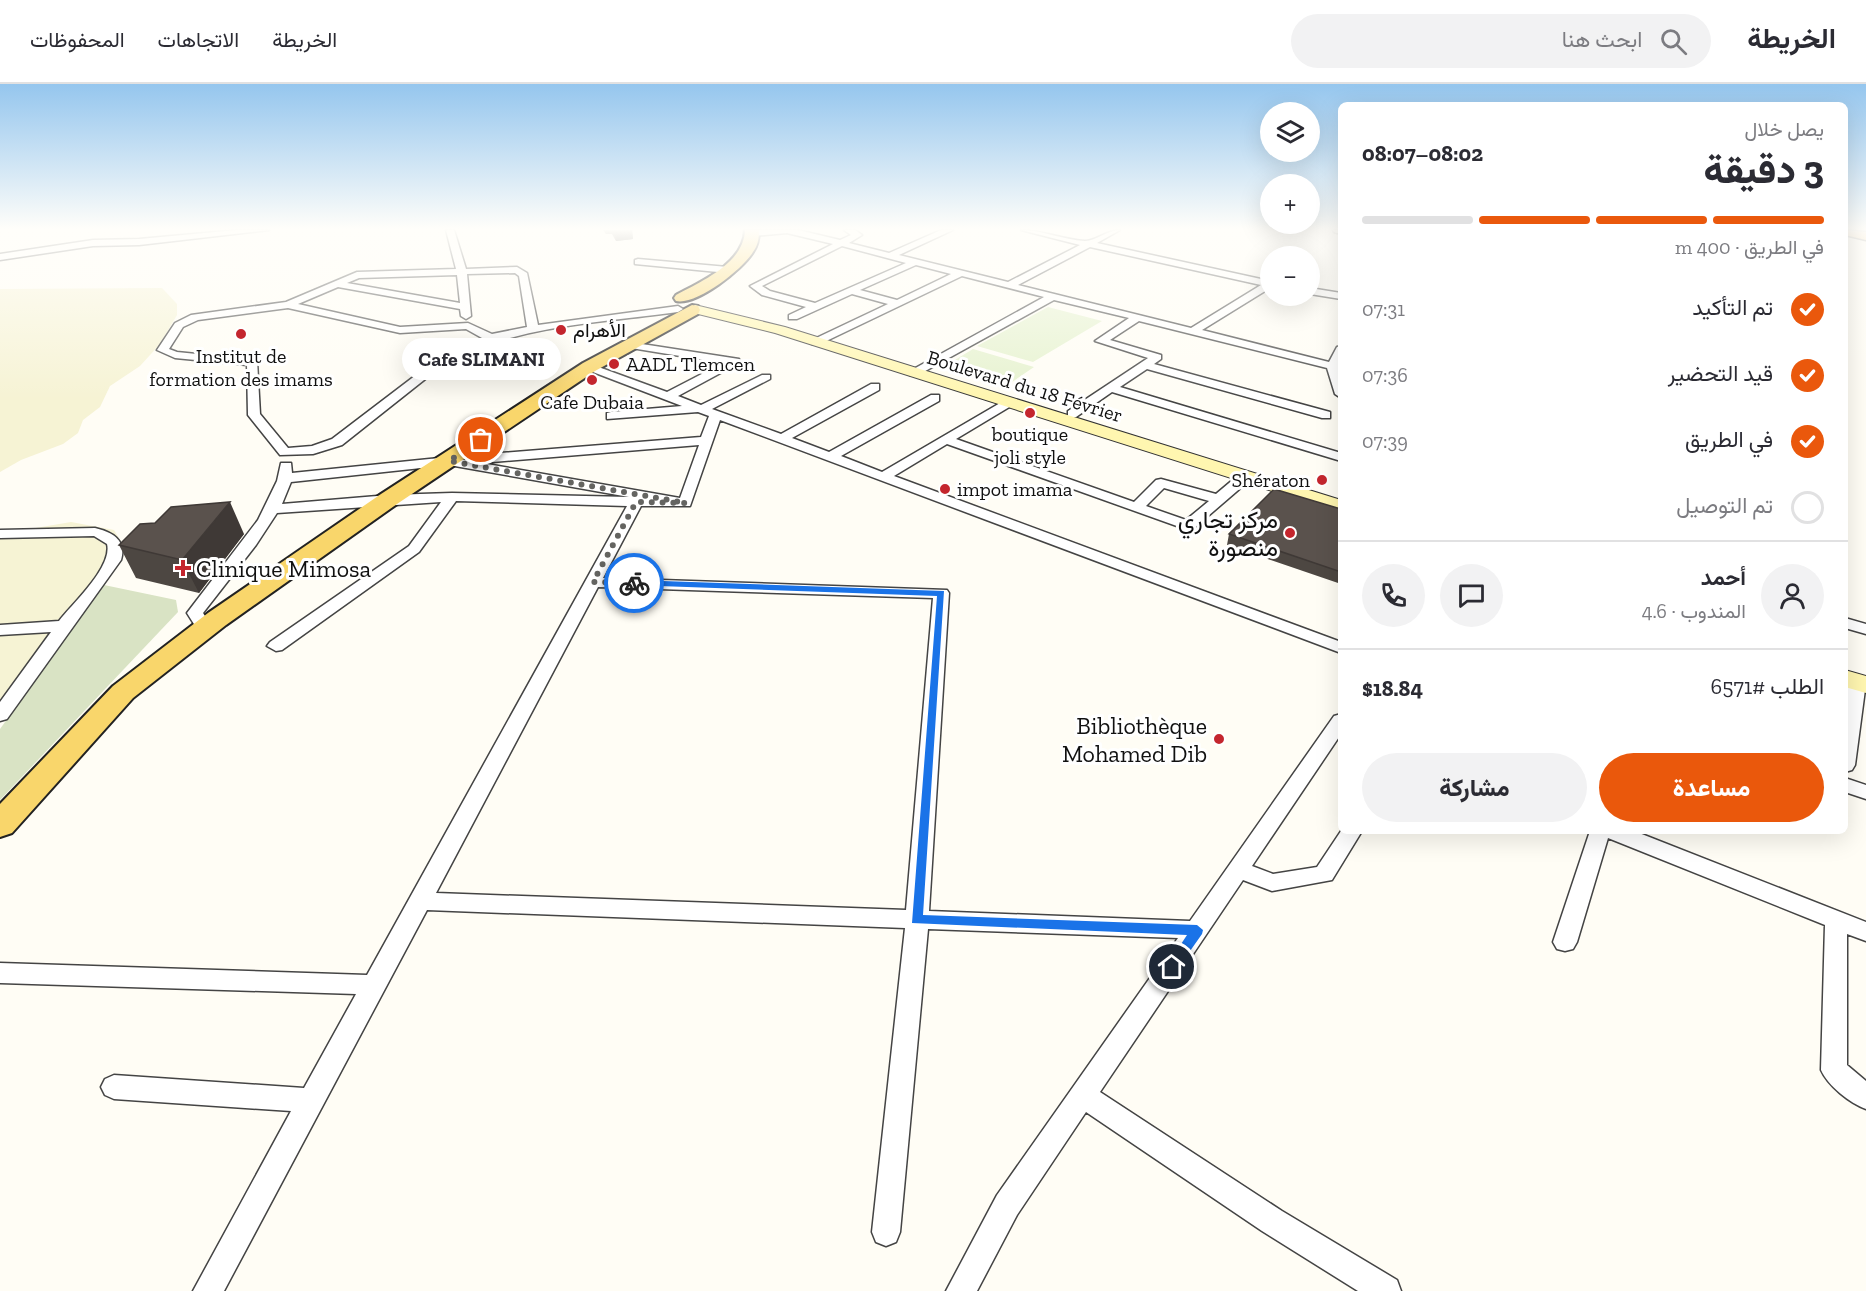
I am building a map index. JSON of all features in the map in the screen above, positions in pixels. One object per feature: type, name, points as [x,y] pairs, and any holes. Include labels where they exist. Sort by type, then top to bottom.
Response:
[{"type":"main road","points":[[638,340],[708,286]]},
{"type":"main road","points":[[0,825],[123,692],[205,628],[389,499],[589,367],[638,340],[710,286]]},
{"type":"main road","name":"Boulevard du 18 Février","points":[[686,305],[820,340],[918,371],[1072,414],[1338,497]]},
{"type":"main road","name":"Boulevard du 18 Février","points":[[918,371],[1007,403],[1338,506]]},
{"type":"street","points":[[205,628],[195,613],[273,509],[287,478],[285,452],[254,415],[253,362],[175,355],[163,350],[179,325],[195,317],[288,305],[332,286]]},
{"type":"street","points":[[351,286],[465,307]]},
{"type":"street","points":[[463,286],[468,326]]},
{"type":"street","points":[[526,286],[533,328]]},
{"type":"street","points":[[756,286],[766,293],[816,307]]},
{"type":"street","points":[[793,317],[862,286]]},
{"type":"street","points":[[820,340],[933,286]]},
{"type":"street","points":[[1009,286],[1332,366]]},
{"type":"street","points":[[1192,332],[1260,290]]},
{"type":"street","points":[[851,291],[898,303]]},
{"type":"street","points":[[1320,293],[1338,296]]},
{"type":"street","points":[[918,371],[1052,297]]},
{"type":"street","points":[[288,305],[400,330],[468,326],[491,338]]},
{"type":"street","points":[[609,318],[686,305]]},
{"type":"street","points":[[285,452],[313,450],[337,442],[445,358],[491,338],[533,328],[686,305]]},
{"type":"street","points":[[1072,414],[1157,357],[1101,341],[1137,318]]},
{"type":"street","points":[[638,340],[735,361],[669,396]]},
{"type":"street","points":[[1338,355],[1332,366],[1338,385]]},
{"type":"street","points":[[445,358],[543,357]]},
{"type":"street","points":[[1145,365],[1326,415]]},
{"type":"street","points":[[589,367],[1338,647]]},
{"type":"street","points":[[611,416],[710,411],[766,377]]},
{"type":"street","points":[[783,438],[875,387]]},
{"type":"street","points":[[1110,388],[1338,456]]},
{"type":"street","points":[[832,456],[934,398]]},
{"type":"street","points":[[884,476],[1007,403]]},
{"type":"street","points":[[686,503],[707,440],[710,411]]},
{"type":"street","points":[[287,478],[449,461],[707,440]]},
{"type":"street","points":[[945,440],[1188,526],[1246,476]]},
{"type":"street","points":[[449,461],[686,503]]},
{"type":"street","points":[[1136,508],[1161,483],[1218,499]]},
{"type":"street","points":[[273,509],[389,499],[452,497],[686,503]]},
{"type":"street","points":[[276,646],[414,549],[452,497]]},
{"type":"street","points":[[208,1291],[636,502]]},
{"type":"street","points":[[0,534],[95,532],[108,537],[115,544],[116,554],[104,576],[63,626],[0,715]]},
{"type":"street","points":[[593,582],[941,593],[917,920],[886,1232]]},
{"type":"street","points":[[1848,624],[1866,629]]},
{"type":"street","points":[[0,630],[63,626]]},
{"type":"street","points":[[1848,741],[1856,677]]},
{"type":"street","points":[[962,1291],[1007,1205],[1338,724]]},
{"type":"street","points":[[1848,786],[1866,792]]},
{"type":"street","points":[[1239,869],[1272,882],[1324,874],[1350,834]]},
{"type":"street","points":[[1564,942],[1599,834]]},
{"type":"street","points":[[1621,834],[1866,932]]},
{"type":"street","points":[[420,901],[1197,930]]},
{"type":"street","points":[[1836,920],[1834,1070],[1866,1096]]},
{"type":"street","points":[[0,973],[374,985]]},
{"type":"street","points":[[114,1087],[311,1100]]},
{"type":"street","points":[[1083,1096],[1272,1221],[1386,1291]]},
{"type":"shaded area","points":[[162,288],[177,304],[177,315],[160,344],[140,366],[110,386],[100,407],[83,420],[78,433],[63,444],[21,460],[0,472],[0,289]]},
{"type":"shaded area","points":[[71,522],[114,530],[123,545],[0,707],[0,534]]},
{"type":"green space","points":[[1048,307],[1102,321],[1033,362],[977,346]]},
{"type":"green space","points":[[973,349],[1034,367],[1012,382],[950,363]]},
{"type":"green space","points":[[104,585],[176,600],[178,612],[0,800],[0,729]]},
{"type":"building","name":"مركز تجاري منصورة","points":[[1274,489],[1338,508],[1338,571],[1229,534]]},
{"type":"building","points":[[230,502],[182,560],[119,545],[140,524],[155,523],[171,507]]},
{"type":"way so far","points":[[481,440],[449,461],[686,503],[636,502],[593,582],[634,583]]},
{"type":"place","name":"الأهرام","points":[[561,330]]},
{"type":"place","name":"Institut de formation des imams","points":[[241,334]]},
{"type":"place","name":"AADL Tlemcen","points":[[614,364]]},
{"type":"place","name":"Cafe Dubaia","points":[[592,380]]},
{"type":"place","name":"boutique joli style","points":[[1030,413]]},
{"type":"place","name":"Cafe SLIMANI","points":[[481,440]]},
{"type":"place","name":"Shératon","points":[[1322,480]]},
{"type":"place","name":"impot imama","points":[[945,489]]},
{"type":"place","name":"مركز تجاري منصورة","points":[[1290,533]]},
{"type":"place","name":"Clinique Mimosa","points":[[183,568]]},
{"type":"place","name":"Bibliothèque Mohamed Dib","points":[[1219,739]]},
{"type":"route","points":[[634,583],[941,593],[917,920],[1197,930],[1172,967]]}]
